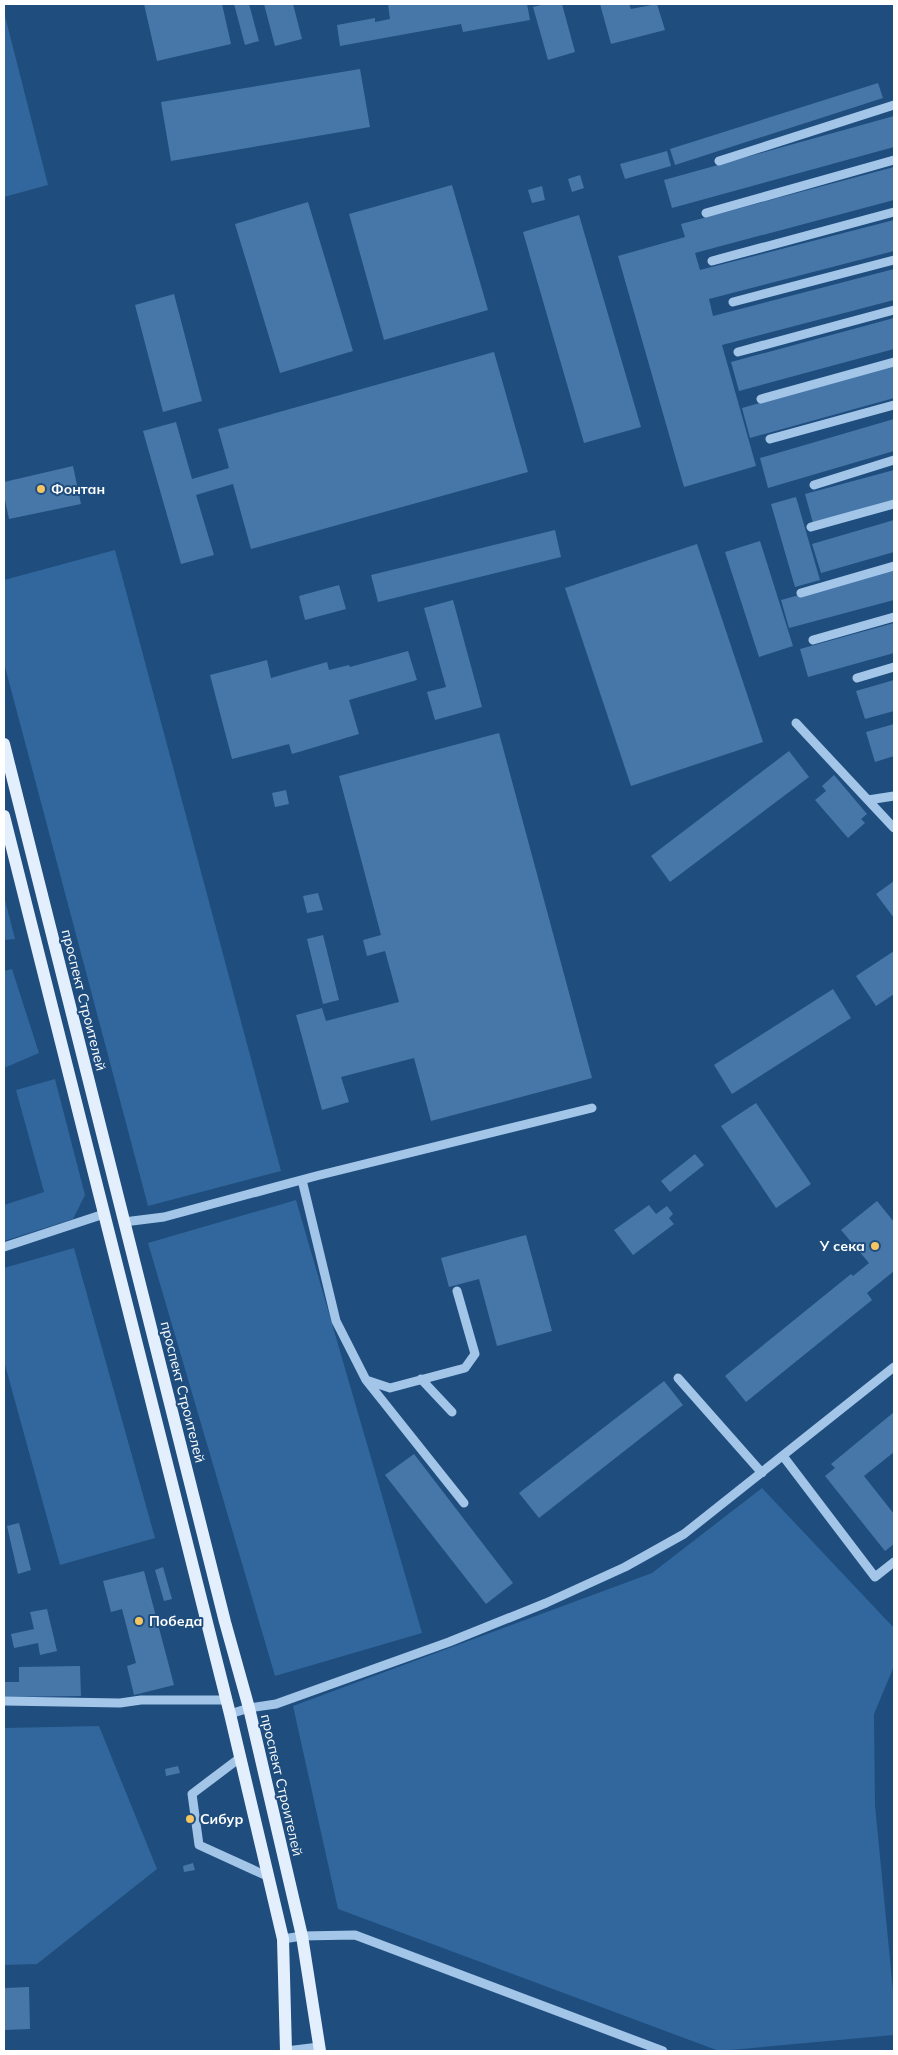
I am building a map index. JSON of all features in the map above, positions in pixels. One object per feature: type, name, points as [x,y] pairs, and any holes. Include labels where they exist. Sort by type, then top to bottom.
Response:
[{"type":"main road","name":"проспект Строителей","points":[[4,744],[223,1613],[249,1708],[302,1936],[320,2049]]},
{"type":"main road","points":[[4,816],[227,1700],[284,1939],[286,2051]]},
{"type":"street","points":[[719,162],[894,105]]},
{"type":"street","points":[[706,213],[894,160]]},
{"type":"street","points":[[712,261],[894,212]]},
{"type":"street","points":[[733,302],[894,260]]},
{"type":"street","points":[[738,352],[894,310]]},
{"type":"street","points":[[760,399],[894,362]]},
{"type":"street","points":[[770,439],[894,405]]},
{"type":"street","points":[[814,485],[894,460]]},
{"type":"street","points":[[811,527],[894,504]]},
{"type":"street","points":[[801,593],[894,566]]},
{"type":"street","points":[[813,640],[894,617]]},
{"type":"street","points":[[857,678],[894,667]]},
{"type":"street","points":[[796,723],[894,828]]},
{"type":"street","points":[[868,800],[894,796]]},
{"type":"street","points":[[124,1222],[164,1217],[302,1180],[592,1108]]},
{"type":"street","points":[[302,1180],[336,1322],[366,1380],[464,1503]]},
{"type":"street","points":[[4,1247],[104,1214]]},
{"type":"street","points":[[366,1380],[390,1388],[465,1368],[475,1354],[457,1291]]},
{"type":"street","points":[[230,1714],[285,1701],[449,1642],[555,1599],[625,1567],[684,1534],[894,1368]]},
{"type":"street","points":[[678,1378],[762,1473]]},
{"type":"street","points":[[421,1379],[452,1412]]},
{"type":"street","points":[[783,1456],[875,1577],[894,1562]]},
{"type":"street","points":[[4,1701],[120,1703],[141,1700],[227,1700]]},
{"type":"street","points":[[240,1757],[192,1794],[199,1845],[269,1877]]},
{"type":"street","points":[[284,1939],[302,1936],[355,1935],[663,2051]]},
{"type":"street","points":[[286,2051],[320,2049]]},
{"type":"shaded area","points":[[4,12],[48,185],[4,197]]},
{"type":"shaded area","points":[[115,550],[281,1171],[148,1206],[4,663],[4,580]]},
{"type":"shaded area","points":[[4,896],[15,939],[4,940]]},
{"type":"shaded area","points":[[12,969],[39,1053],[4,1068],[4,971]]},
{"type":"shaded area","points":[[55,1079],[85,1195],[73,1219],[4,1241],[4,1205],[44,1192],[16,1090]]},
{"type":"shaded area","points":[[296,1200],[422,1633],[275,1676],[148,1243]]},
{"type":"shaded area","points":[[74,1248],[155,1538],[60,1565],[4,1361],[4,1268]]},
{"type":"shaded area","points":[[762,1488],[894,1628],[894,1666],[874,1714],[875,1805],[894,2001],[894,2035],[719,2051],[338,1909],[293,1706],[652,1573]]},
{"type":"shaded area","points":[[99,1726],[157,1869],[37,1964],[4,1965],[4,1728]]},
{"type":"building","points":[[144,4],[222,4],[231,44],[157,61]]},
{"type":"building","points":[[234,4],[249,4],[259,41],[245,45]]},
{"type":"building","points":[[264,4],[293,4],[302,39],[275,46]]},
{"type":"building","points":[[388,4],[527,4],[530,20],[463,32],[461,24],[340,46],[337,25],[375,18],[375,22],[390,19]]},
{"type":"building","points":[[545,4],[562,4],[575,52],[548,60],[533,7]]},
{"type":"building","points":[[600,4],[629,4],[631,9],[657,4],[665,30],[611,44]]},
{"type":"building","points":[[360,69],[370,127],[171,161],[161,102]]},
{"type":"building","points":[[878,83],[883,98],[675,165],[670,149]]},
{"type":"building","points":[[894,116],[894,147],[672,208],[664,180]]},
{"type":"building","points":[[667,151],[671,166],[625,179],[620,164]]},
{"type":"building","points":[[894,167],[894,200],[695,253],[700,270],[894,220],[894,251],[709,299],[713,316],[894,269],[894,300],[722,345],[756,466],[684,487],[618,256],[685,237],[681,224]]},
{"type":"building","points":[[580,175],[584,188],[572,192],[568,179]]},
{"type":"building","points":[[452,185],[488,310],[384,340],[349,214]]},
{"type":"building","points":[[542,186],[545,200],[532,203],[528,190]]},
{"type":"building","points":[[308,202],[353,351],[280,373],[235,224]]},
{"type":"building","points":[[579,215],[641,427],[584,443],[523,232]]},
{"type":"building","points":[[174,294],[202,401],[163,412],[135,305]]},
{"type":"building","points":[[894,318],[894,349],[739,391],[731,362]]},
{"type":"building","points":[[494,352],[528,472],[251,549],[233,484],[196,495],[214,555],[181,564],[143,431],[176,422],[192,479],[229,468],[218,429]]},
{"type":"building","points":[[894,365],[894,398],[750,438],[742,408]]},
{"type":"building","points":[[894,419],[894,451],[768,488],[760,458]]},
{"type":"building","name":"Фонтан","points":[[73,466],[81,504],[9,519],[4,495],[4,482]]},
{"type":"building","points":[[894,470],[894,501],[813,523],[805,494]]},
{"type":"building","points":[[796,497],[820,580],[795,587],[771,504]]},
{"type":"building","points":[[894,520],[894,552],[821,573],[812,544]]},
{"type":"building","points":[[555,530],[561,557],[378,602],[371,575]]},
{"type":"building","points":[[760,541],[793,646],[759,657],[725,552]]},
{"type":"building","points":[[697,544],[763,742],[631,786],[565,588]]},
{"type":"building","points":[[894,569],[894,600],[789,628],[781,600]]},
{"type":"building","points":[[339,585],[346,609],[305,620],[299,596]]},
{"type":"building","points":[[453,600],[482,707],[435,720],[427,692],[446,687],[424,608]]},
{"type":"building","points":[[894,623],[894,653],[808,677],[800,649]]},
{"type":"building","points":[[408,651],[417,680],[349,700],[359,734],[292,754],[289,744],[232,759],[210,675],[267,660],[271,678],[327,662],[329,670],[349,665],[350,667]]},
{"type":"building","points":[[894,680],[894,711],[865,719],[856,691]]},
{"type":"building","points":[[894,724],[894,756],[875,762],[866,732]]},
{"type":"building","points":[[499,733],[592,1078],[431,1121],[414,1058],[341,1077],[349,1102],[322,1110],[296,1015],[322,1008],[326,1021],[399,1002],[385,951],[367,956],[363,940],[381,935],[339,776]]},
{"type":"building","points":[[789,751],[809,777],[670,882],[651,856]]},
{"type":"building","points":[[834,775],[867,814],[861,819],[865,823],[848,838],[815,800],[826,791],[822,786]]},
{"type":"building","points":[[286,790],[289,804],[275,807],[272,793]]},
{"type":"building","points":[[894,881],[894,918],[876,894]]},
{"type":"building","points":[[318,893],[323,910],[307,913],[303,896]]},
{"type":"building","points":[[323,935],[339,1000],[323,1004],[307,939]]},
{"type":"building","points":[[894,951],[894,994],[876,1006],[856,976]]},
{"type":"building","points":[[833,989],[851,1018],[732,1094],[714,1065]]},
{"type":"building","points":[[756,1103],[811,1184],[776,1208],[721,1126]]},
{"type":"building","points":[[695,1154],[704,1165],[670,1192],[661,1181]]},
{"type":"building","points":[[877,1201],[894,1222],[894,1271],[867,1293],[872,1300],[746,1402],[725,1376],[851,1274],[853,1276],[869,1263],[841,1230]]},
{"type":"building","points":[[649,1205],[656,1214],[667,1206],[673,1214],[669,1218],[674,1224],[633,1255],[614,1230]]},
{"type":"building","points":[[526,1235],[552,1331],[497,1346],[479,1279],[449,1287],[441,1258]]},
{"type":"building","points":[[664,1381],[683,1405],[539,1518],[519,1493]]},
{"type":"building","points":[[894,1412],[894,1452],[864,1476],[894,1514],[894,1544],[885,1551],[825,1476],[835,1468],[831,1464]]},
{"type":"building","points":[[414,1454],[513,1583],[486,1604],[385,1475]]},
{"type":"building","points":[[19,1523],[31,1570],[18,1574],[7,1526]]},
{"type":"building","points":[[163,1567],[172,1599],[164,1601],[155,1570]]},
{"type":"building","points":[[144,1571],[174,1685],[134,1695],[127,1666],[136,1663],[122,1609],[111,1612],[103,1581]]},
{"type":"building","points":[[47,1609],[57,1651],[40,1655],[38,1643],[14,1648],[11,1634],[34,1629],[30,1612]]},
{"type":"building","points":[[80,1666],[81,1696],[4,1697],[4,1682],[19,1682],[19,1667]]},
{"type":"building","points":[[178,1766],[180,1773],[166,1776],[165,1769]]},
{"type":"building","points":[[193,1863],[195,1870],[184,1872],[183,1866]]},
{"type":"building","points":[[29,1987],[30,2029],[4,2030],[4,1988]]},
{"type":"place","name":"Фонтан","points":[[41,489]]},
{"type":"place","name":"У сека","points":[[875,1246]]},
{"type":"place","name":"Победа","points":[[139,1621]]},
{"type":"place","name":"Сибур","points":[[190,1819]]}]
